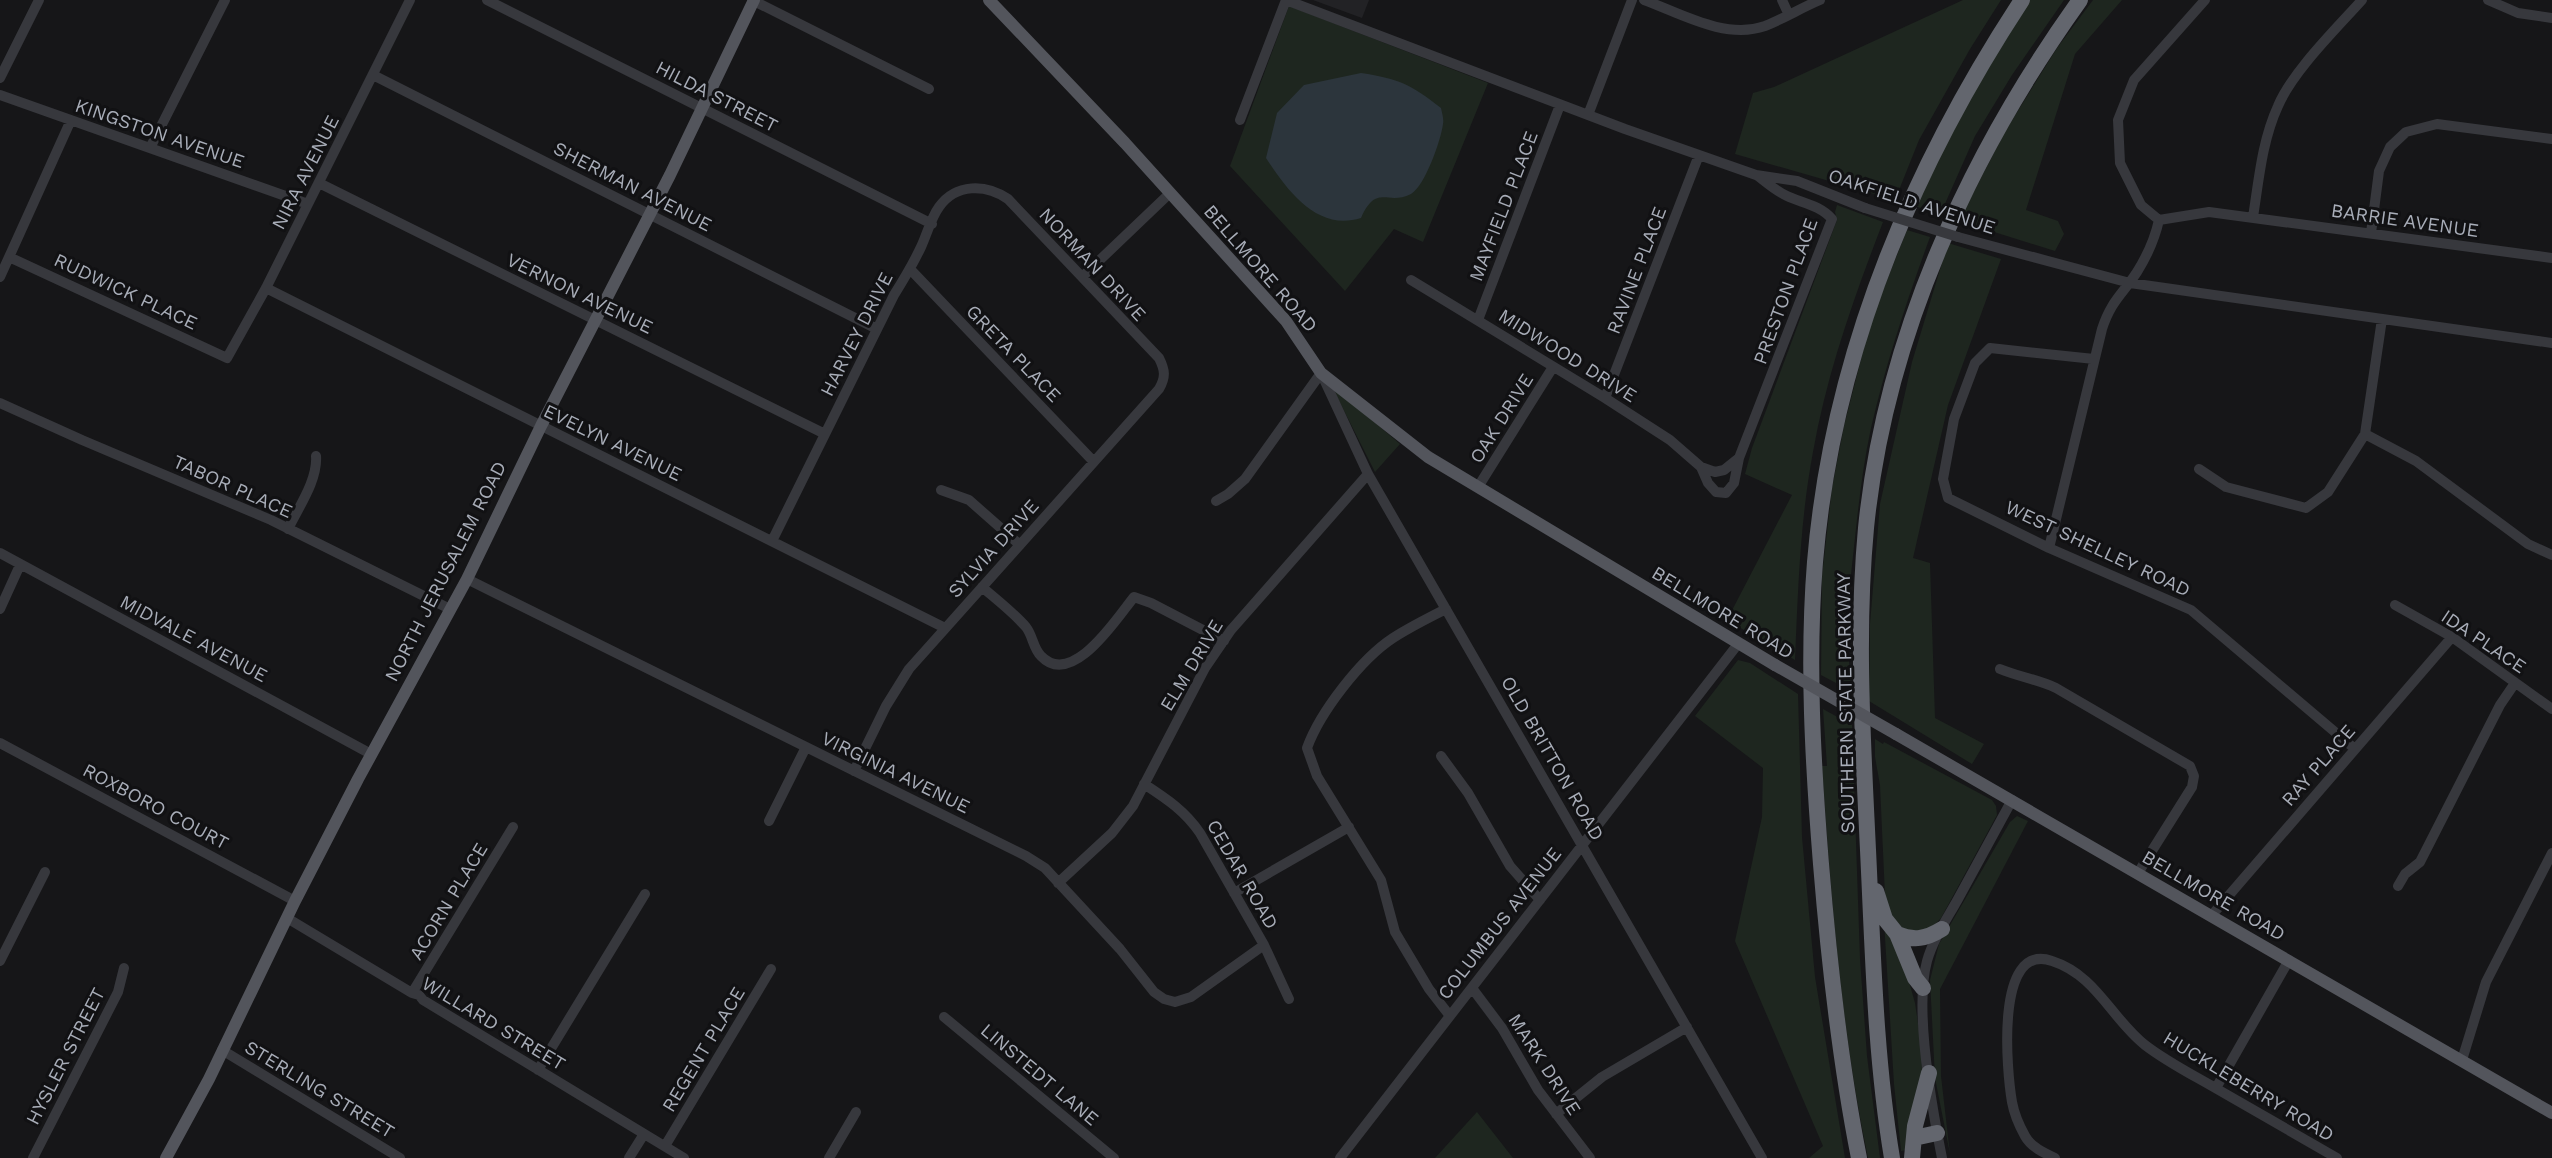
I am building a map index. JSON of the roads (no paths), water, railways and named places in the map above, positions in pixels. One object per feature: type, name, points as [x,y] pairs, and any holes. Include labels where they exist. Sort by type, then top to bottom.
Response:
[{"type":"highway","name":"SOUTHERN STATE PARKWAY","points":[[1859,1158],[1835,1002],[1816,805],[1812,614],[1820,516],[1830,449],[1845,383],[1878,280],[1923,173],[1948,123],[2022,0]]},
{"type":"highway","name":"SOUTHERN STATE PARKWAY","points":[[1892,1158],[1877,1026],[1862,695],[1862,591],[1870,496],[1888,405],[1922,295],[1964,192],[2020,88],[2080,0]]},
{"type":"highway","points":[[1868,858],[1881,909],[1897,934],[1915,978],[1923,988]]},
{"type":"highway","points":[[1897,934],[1907,938],[1923,938],[1941,929]]},
{"type":"highway","points":[[1912,1158],[1929,1073]]},
{"type":"highway","points":[[1914,1138],[1937,1133]]},
{"type":"main road","name":"NORTH JERUSALEM ROAD","points":[[166,1158],[209,1079],[286,918],[371,754],[467,579],[541,426],[650,215],[753,0]]},
{"type":"main road","name":"BELLMORE ROAD","points":[[989,0],[1286,321],[1321,373],[1408,443],[1738,644],[2552,1113]]},
{"type":"street","points":[[0,78],[39,0]]},
{"type":"street","points":[[150,148],[225,0]]},
{"type":"street","name":"NIRA AVENUE","points":[[227,358],[266,288],[410,0]]},
{"type":"street","name":"HILDA STREET","points":[[487,0],[932,224]]},
{"type":"street","points":[[753,0],[929,89]]},
{"type":"street","points":[[1240,120],[1286,0]]},
{"type":"street","name":"OAKFIELD AVENUE","points":[[1286,0],[1699,155],[1756,174],[1797,181],[1865,208],[1958,237],[2130,283],[2552,343]]},
{"type":"street","points":[[1588,115],[1632,0]]},
{"type":"street","points":[[1644,0],[1728,29],[1740,30],[1764,26],[1819,0]]},
{"type":"street","points":[[1782,0],[1788,13]]},
{"type":"street","points":[[2049,548],[2108,311],[2130,283],[2148,253],[2160,220],[2141,205],[2120,163],[2118,120],[2134,80],[2205,0]]},
{"type":"street","points":[[2253,216],[2263,150],[2278,104],[2310,59],[2362,0]]},
{"type":"street","points":[[2488,0],[2518,13],[2552,18]]},
{"type":"street","name":"SHERMAN AVENUE","points":[[373,75],[877,329]]},
{"type":"street","name":"KINGSTON AVENUE","points":[[0,95],[308,204]]},
{"type":"street","name":"MAYFIELD PLACE","points":[[1478,320],[1560,105]]},
{"type":"street","points":[[0,277],[71,120]]},
{"type":"street","points":[[2371,233],[2379,171],[2390,147],[2406,132],[2437,124],[2552,139]]},
{"type":"street","name":"RAVINE PLACE","points":[[1605,398],[1699,155]]},
{"type":"street","name":"PRESTON PLACE","points":[[1739,458],[1832,219],[1826,212],[1780,192],[1756,174]]},
{"type":"street","name":"VERNON AVENUE","points":[[319,183],[825,434]]},
{"type":"street","name":"HARVEY DRIVE","points":[[772,541],[877,329],[910,269],[938,208],[948,197],[966,188],[989,189],[1002,195]]},
{"type":"street","points":[[1082,277],[1170,193]]},
{"type":"street","name":"NORMAN DRIVE","points":[[1002,195],[1158,358]]},
{"type":"street","name":"BARRIE AVENUE","points":[[2160,220],[2209,212],[2253,216],[2552,258]]},
{"type":"street","name":"RUDWICK PLACE","points":[[9,257],[227,358]]},
{"type":"street","name":"GRETA PLACE","points":[[910,269],[1094,462]]},
{"type":"street","name":"MIDWOOD DRIVE","points":[[1411,280],[1670,440],[1701,467],[1716,492],[1726,493],[1734,483],[1739,458]]},
{"type":"street","name":"EVELYN AVENUE","points":[[266,288],[945,628]]},
{"type":"street","points":[[2199,469],[2226,487],[2306,508],[2328,492],[2365,433],[2382,319]]},
{"type":"street","name":"WEST SHELLEY ROAD","points":[[2094,359],[1990,348],[1975,363],[1954,419],[1943,479],[1948,498],[2049,548],[2191,610],[2355,749]]},
{"type":"street","name":"SYLVIA DRIVE","points":[[854,771],[898,685],[945,628],[1159,389],[1164,366],[1158,358]]},
{"type":"street","name":"OAK DRIVE","points":[[1478,487],[1553,367]]},
{"type":"street","points":[[1216,501],[1245,478],[1321,373]]},
{"type":"street","name":"OLD BRITTON ROAD","points":[[1321,373],[1368,474],[1762,1158]]},
{"type":"street","name":"TABOR PLACE","points":[[0,403],[288,529],[450,608]]},
{"type":"street","points":[[2365,433],[2416,461],[2528,544],[2552,555]]},
{"type":"street","points":[[288,529],[313,477],[316,456]]},
{"type":"street","points":[[1701,467],[1715,472],[1724,470],[1739,458]]},
{"type":"street","name":"ELM DRIVE","points":[[1058,883],[1112,834],[1133,806],[1205,668],[1231,629],[1368,474]]},
{"type":"street","points":[[941,490],[969,499],[1020,545]]},
{"type":"street","name":"MIDVALE AVENUE","points":[[0,553],[371,754]]},
{"type":"street","points":[[0,609],[20,565]]},
{"type":"street","name":"VIRGINIA AVENUE","points":[[467,579],[1026,856],[1045,868],[1120,949],[1154,992],[1164,999],[1175,1002],[1191,997],[1264,945]]},
{"type":"street","points":[[982,587],[1028,629],[1041,656],[1055,664],[1066,664],[1089,651],[1134,597],[1152,603],[1224,640]]},
{"type":"street","name":"IDA PLACE","points":[[2395,605],[2452,637],[2552,709]]},
{"type":"street","points":[[1446,609],[1392,638],[1374,654],[1335,699],[1312,733],[1307,748],[1310,762],[1381,880],[1395,932],[1429,989],[1450,1016]]},
{"type":"street","name":"RAY PLACE","points":[[2212,915],[2452,637]]},
{"type":"street","name":"COLUMBUS AVENUE","points":[[1340,1158],[1738,644]]},
{"type":"street","points":[[2000,669],[2056,688],[2190,766],[2194,776],[2192,787],[2138,873]]},
{"type":"street","points":[[2398,886],[2405,874],[2420,862],[2500,705],[2515,683]]},
{"type":"street","name":"ROXBORO COURT","points":[[0,743],[295,901]]},
{"type":"street","points":[[769,821],[806,747]]},
{"type":"street","points":[[1441,756],[1468,793],[1510,866],[1540,900]]},
{"type":"street","name":"CEDAR ROAD","points":[[1144,784],[1189,816],[1264,945],[1289,999]]},
{"type":"street","points":[[1942,1158],[1929,1073],[1923,988],[1927,963],[1941,929],[2012,800]]},
{"type":"street","name":"ACORN PLACE","points":[[412,993],[513,827]]},
{"type":"street","points":[[1234,893],[1349,827]]},
{"type":"street","points":[[2462,1060],[2486,982],[2549,867],[2552,853]]},
{"type":"street","points":[[0,961],[45,872]]},
{"type":"street","points":[[538,1070],[645,894]]},
{"type":"street","name":"WILLARD STREET","points":[[286,918],[419,995],[423,1000],[684,1158]]},
{"type":"street","name":"HUCKLEBERRY ROAD","points":[[2054,1158],[2026,1139],[2012,1104],[2005,1037],[2009,1002],[2022,970],[2033,960],[2052,960],[2090,982],[2121,1021],[2144,1044],[2337,1158]]},
{"type":"street","points":[[2216,1088],[2290,960]]},
{"type":"street","name":"HYSLER STREET","points":[[33,1158],[118,992],[124,968]]},
{"type":"street","name":"REGENT PLACE","points":[[665,1146],[771,970]]},
{"type":"street","name":"MARK DRIVE","points":[[1472,988],[1502,1028],[1538,1090],[1590,1158]]},
{"type":"street","name":"LINSTEDT LANE","points":[[944,1017],[1114,1158]]},
{"type":"street","points":[[1556,1114],[1602,1077],[1687,1027]]},
{"type":"street","name":"STERLING STREET","points":[[222,1050],[400,1158]]},
{"type":"street","points":[[829,1158],[856,1112]]},
{"type":"street","points":[[629,1158],[644,1134]]}]
